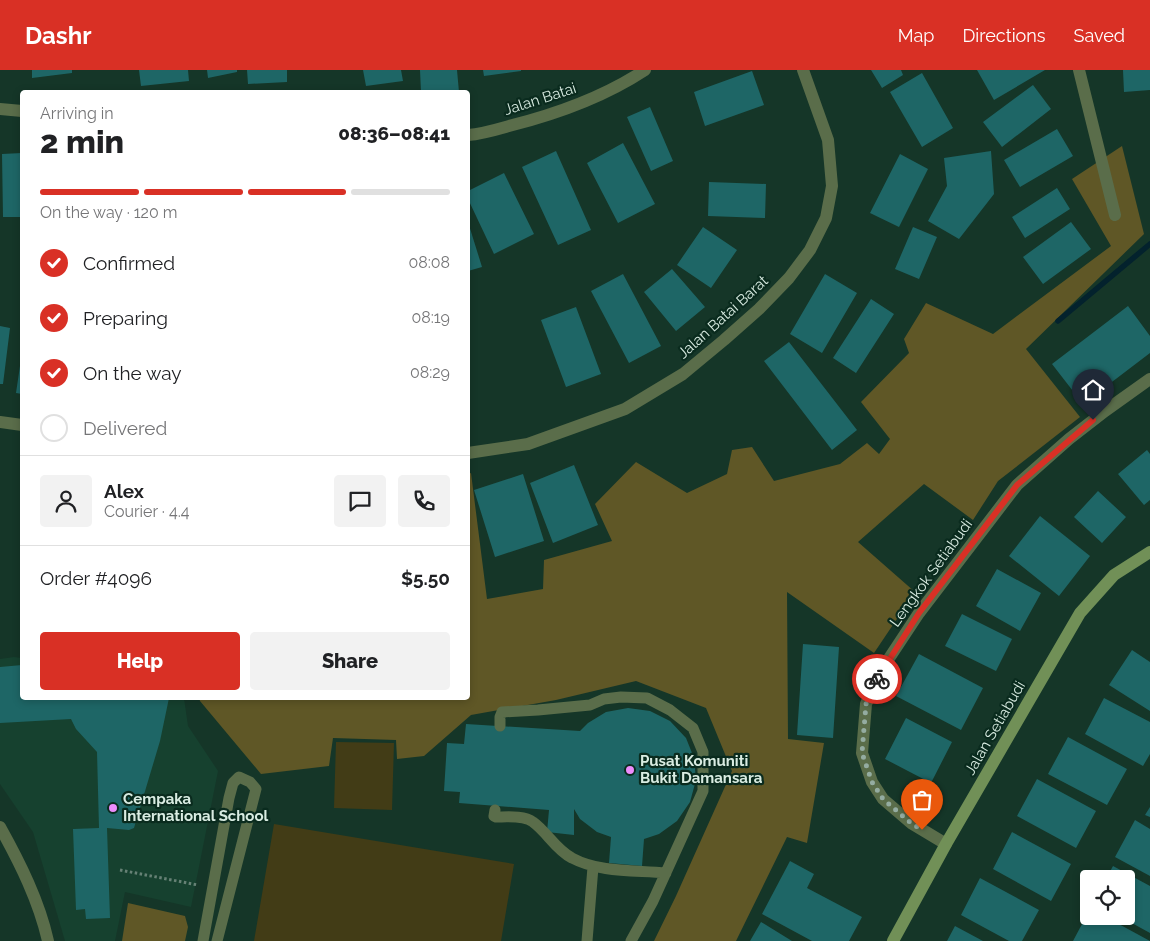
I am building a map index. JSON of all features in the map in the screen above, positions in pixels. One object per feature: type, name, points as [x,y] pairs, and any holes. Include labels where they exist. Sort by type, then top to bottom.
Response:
[{"type":"street","name":"Jalan Batai","points":[[470,135],[524,123],[570,108],[629,80],[645,70]]},
{"type":"street","name":"Jalan Batai Barat","points":[[470,453],[528,444],[625,410],[683,374],[759,309],[789,278],[810,250],[826,218],[832,186],[828,140],[803,70]]},
{"type":"street","points":[[1079,70],[1115,215]]},
{"type":"street","points":[[0,108],[20,111]]},
{"type":"street","name":"Lengkok Setiabudi","points":[[946,844],[911,823],[883,799],[872,782],[862,753],[866,704],[880,672],[919,613],[1017,485],[1076,433],[1150,379]]},
{"type":"street","points":[[0,422],[20,425]]},
{"type":"street","name":"Jalan Setiabudi","points":[[893,941],[946,844],[1080,613],[1114,575],[1150,552]]},
{"type":"street","points":[[0,827],[19,862],[43,920],[48,941]]},
{"type":"lane","points":[[500,726],[502,712],[590,705],[604,699],[622,697],[647,698],[670,710],[693,728],[703,752],[703,791],[653,901],[631,941]]},
{"type":"lane","points":[[203,941],[229,798],[233,784],[239,778],[250,782],[256,789],[217,941]]},
{"type":"lane","points":[[495,810],[494,816],[496,817],[512,817],[532,821],[571,858],[593,867],[666,872]]},
{"type":"lane","points":[[587,941],[593,867]]},
{"type":"path","points":[[120,870],[213,888]]},
{"type":"shaded area","points":[[1122,146],[1144,234],[1026,349],[1080,417],[998,481],[973,520],[924,484],[858,542],[915,592],[874,653],[787,592],[788,739],[824,743],[807,843],[787,837],[736,941],[654,941],[732,771],[706,708],[636,681],[556,700],[471,715],[424,756],[397,759],[396,740],[333,738],[329,766],[261,774],[200,701],[470,700],[470,473],[487,599],[543,589],[544,560],[612,541],[595,504],[636,462],[687,493],[727,474],[732,450],[752,447],[774,481],[840,464],[867,443],[879,454],[890,439],[861,402],[909,353],[904,339],[926,303],[993,334],[1111,246],[1072,179]]},
{"type":"shaded area","name":"Cempaka International School","points":[[20,658],[20,700],[184,700],[188,726],[218,771],[191,907],[125,892],[115,941],[65,941],[33,832],[0,784],[0,659]]},
{"type":"shaded area","points":[[336,742],[394,743],[392,810],[334,808]]},
{"type":"shaded area","points":[[274,824],[514,864],[501,941],[254,941]]},
{"type":"shaded area","points":[[128,903],[185,916],[188,927],[185,941],[122,941]]},
{"type":"building","points":[[32,70],[72,70],[72,73],[32,78]]},
{"type":"building","points":[[139,70],[188,70],[189,81],[141,86]]},
{"type":"building","points":[[207,70],[237,70],[237,72],[208,78]]},
{"type":"building","points":[[247,70],[287,70],[287,82],[248,84]]},
{"type":"building","points":[[363,70],[401,70],[403,81],[366,86]]},
{"type":"building","points":[[420,70],[457,70],[459,90],[421,90]]},
{"type":"building","points":[[483,70],[521,70],[521,71],[484,76]]},
{"type":"building","points":[[871,70],[901,70],[903,75],[882,88]]},
{"type":"building","points":[[977,70],[1045,70],[994,100]]},
{"type":"building","points":[[1123,70],[1150,70],[1150,90],[1124,92]]},
{"type":"building","points":[[752,71],[764,105],[705,126],[694,92]]},
{"type":"building","points":[[922,73],[953,128],[922,147],[890,92]]},
{"type":"building","points":[[1033,85],[1051,109],[1002,147],[983,122]]},
{"type":"building","points":[[650,107],[673,161],[651,171],[627,117]]},
{"type":"building","points":[[1057,129],[1073,156],[1020,187],[1004,160]]},
{"type":"building","points":[[623,143],[655,204],[618,223],[587,163]]},
{"type":"building","points":[[556,151],[591,230],[558,245],[522,167]]},
{"type":"building","points":[[991,151],[994,194],[959,239],[928,221],[947,186],[944,158]]},
{"type":"building","points":[[20,153],[20,217],[3,217],[2,154]]},
{"type":"building","points":[[900,154],[928,169],[899,227],[870,213]]},
{"type":"building","points":[[504,173],[534,234],[494,254],[470,203],[470,190]]},
{"type":"building","points":[[709,182],[766,184],[765,218],[708,216]]},
{"type":"building","points":[[1057,188],[1070,209],[1025,238],[1012,217]]},
{"type":"building","points":[[1071,222],[1091,249],[1043,284],[1023,257]]},
{"type":"building","points":[[703,227],[737,250],[711,288],[677,265]]},
{"type":"building","points":[[913,227],[937,237],[919,279],[895,269]]},
{"type":"building","points":[[470,228],[482,267],[470,270]]},
{"type":"building","points":[[672,269],[705,307],[676,331],[644,292]]},
{"type":"building","points":[[623,274],[661,346],[629,363],[591,291]]},
{"type":"building","points":[[825,274],[857,293],[822,353],[790,334]]},
{"type":"building","points":[[871,299],[894,314],[856,373],[833,358]]},
{"type":"building","points":[[1128,306],[1150,336],[1150,353],[1083,404],[1052,364]]},
{"type":"building","points":[[576,307],[601,374],[566,387],[541,320]]},
{"type":"building","points":[[0,326],[10,328],[3,384],[0,384]]},
{"type":"building","points":[[789,342],[857,430],[832,450],[764,361]]},
{"type":"building","points":[[20,366],[20,394],[16,393]]},
{"type":"building","points":[[1147,450],[1150,454],[1150,500],[1144,505],[1118,474]]},
{"type":"building","points":[[574,465],[598,525],[553,543],[530,483]]},
{"type":"building","points":[[523,474],[544,541],[495,557],[474,490]]},
{"type":"building","points":[[1098,491],[1126,517],[1102,543],[1074,517]]},
{"type":"building","points":[[1040,516],[1090,556],[1059,596],[1009,556]]},
{"type":"building","points":[[997,569],[1041,593],[1020,631],[976,606]]},
{"type":"building","points":[[962,614],[1012,639],[996,671],[945,646]]},
{"type":"building","points":[[803,644],[839,647],[833,738],[797,735]]},
{"type":"building","points":[[1132,650],[1150,662],[1150,711],[1109,685]]},
{"type":"building","points":[[919,654],[983,688],[961,730],[896,696]]},
{"type":"building","points":[[20,665],[20,700],[169,700],[160,741],[134,828],[129,830],[107,828],[110,918],[86,919],[85,909],[76,910],[73,829],[99,828],[97,752],[76,729],[71,719],[0,723],[0,667]]},
{"type":"building","points":[[1104,698],[1150,722],[1150,754],[1143,766],[1085,734]]},
{"type":"building","points":[[628,708],[650,711],[670,721],[686,738],[694,758],[696,780],[690,802],[677,821],[659,834],[644,839],[642,866],[609,863],[611,837],[597,832],[580,819],[574,809],[574,835],[547,832],[549,810],[459,803],[460,792],[444,791],[447,743],[464,744],[466,724],[580,731],[588,723],[606,712]]},
{"type":"building","points":[[906,718],[952,742],[931,783],[885,759]]},
{"type":"building","points":[[1068,737],[1127,769],[1107,805],[1048,774]]},
{"type":"building","points":[[1037,779],[1096,811],[1076,848],[1017,816]]},
{"type":"building","points":[[1150,807],[1150,817],[1145,815]]},
{"type":"building","points":[[1135,820],[1150,829],[1150,876],[1115,857]]},
{"type":"building","points":[[1012,832],[1071,864],[1051,901],[993,869]]},
{"type":"building","points":[[790,861],[814,874],[807,888],[862,917],[849,941],[812,941],[762,914]]},
{"type":"building","points":[[1113,866],[1120,870],[1111,870]]},
{"type":"building","points":[[980,878],[1039,910],[1022,941],[1009,941],[961,915]]},
{"type":"building","points":[[1135,878],[1150,886],[1150,933],[1135,925]]},
{"type":"building","points":[[761,922],[792,941],[750,941]]},
{"type":"building","points":[[1082,925],[1121,925],[1150,941],[1073,941]]},
{"type":"building","points":[[955,926],[983,941],[947,941]]},
{"type":"waterway","points":[[1058,321],[1150,244]]},
{"type":"way so far","points":[[877,679],[866,704],[862,753],[872,782],[883,799],[922,830]]},
{"type":"place","name":"Pusat Komuniti Bukit Damansara","points":[[630,770]]},
{"type":"place","name":"Cempaka International School","points":[[113,808]]},
{"type":"route","points":[[877,679],[919,613],[1017,485],[1093,420]]}]
